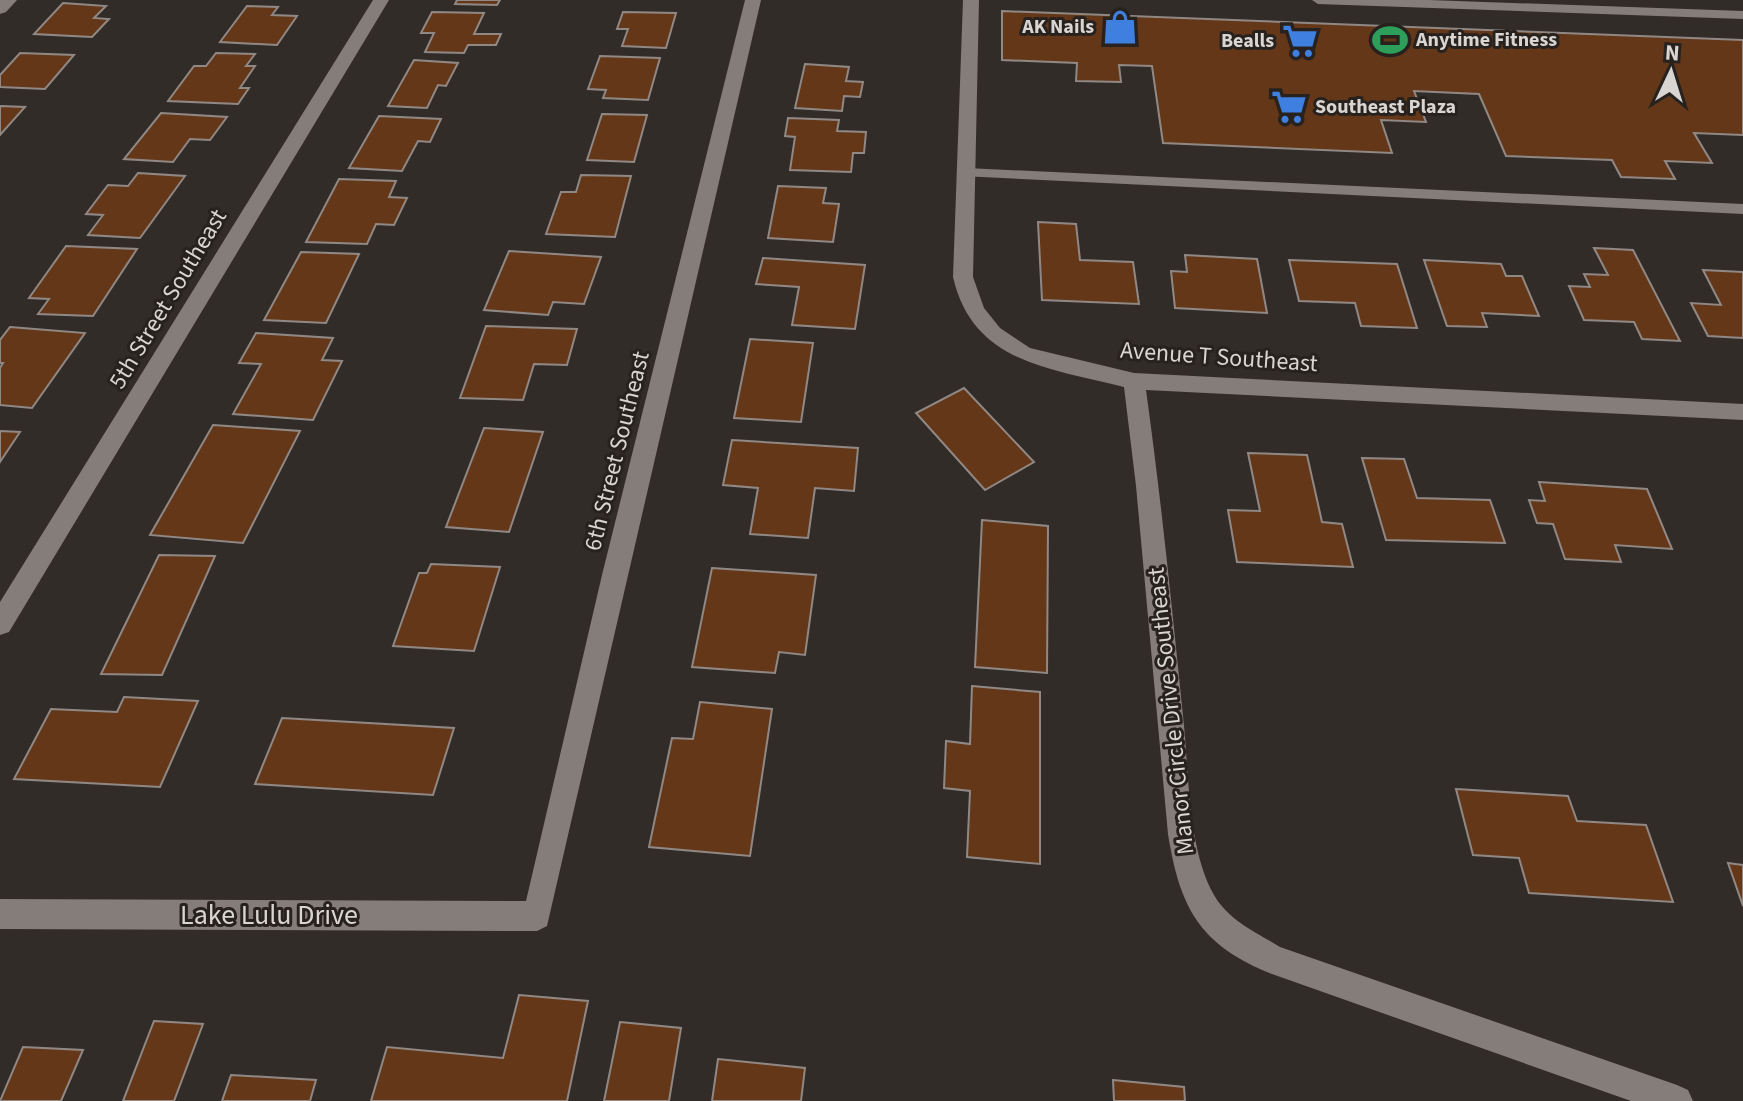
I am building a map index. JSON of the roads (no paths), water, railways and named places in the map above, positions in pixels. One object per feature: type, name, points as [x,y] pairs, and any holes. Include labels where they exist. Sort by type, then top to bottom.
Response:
[{"type":"street","points":[[0,9],[9,0]]},
{"type":"street","name":"5th Street Southeast","points":[[0,624],[381,0]]},
{"type":"street","name":"6th Street Southeast","points":[[537,916],[614,575],[753,0]]},
{"type":"street","name":"Avenue T Southeast","points":[[971,0],[963,277],[976,312],[993,333],[1024,354],[1134,381],[1743,412]]},
{"type":"street","name":"Manor Circle Drive Southeast","points":[[1134,381],[1148,486],[1181,834],[1185,858],[1199,895],[1217,925],[1272,959],[1677,1101]]},
{"type":"street","name":"Lake Lulu Drive","points":[[0,914],[537,916]]},
{"type":"lane","points":[[1318,0],[1644,6],[1743,15]]},
{"type":"lane","points":[[1703,0],[1712,14]]},
{"type":"lane","points":[[966,173],[1743,209]]},
{"type":"place","name":"AK Nails","points":[[1120,27]]},
{"type":"place","name":"Anytime Fitness","points":[[1390,40]]},
{"type":"place","name":"Bealls","points":[[1300,41]]},
{"type":"place","name":"Southeast Plaza","points":[[1289,107]]}]
